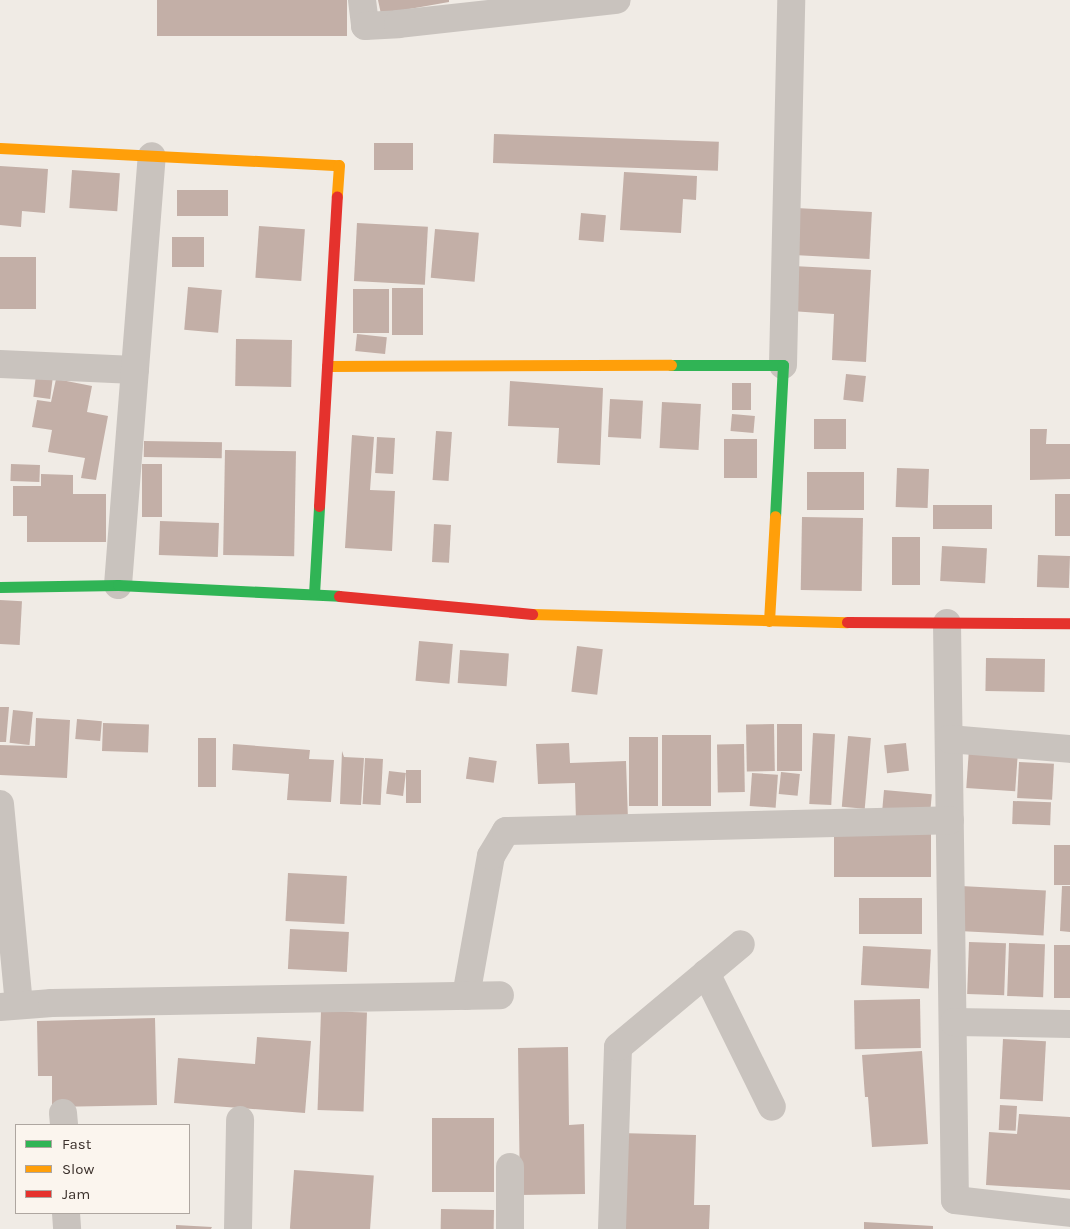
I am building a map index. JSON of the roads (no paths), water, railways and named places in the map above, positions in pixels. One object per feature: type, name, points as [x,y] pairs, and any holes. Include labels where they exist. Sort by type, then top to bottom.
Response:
[{"type":"street","points":[[362,0],[365,26],[617,0]]},
{"type":"street","points":[[768,621],[783,364],[791,0]]},
{"type":"street","points":[[0,148],[339,165],[314,594]]},
{"type":"street","points":[[118,585],[152,156]]},
{"type":"street","points":[[0,364],[135,370]]},
{"type":"street","points":[[327,366],[783,364]]},
{"type":"street","points":[[0,586],[118,585],[314,594],[559,616],[768,621],[1070,623]]},
{"type":"street","points":[[947,623],[955,1200],[1070,1213]]},
{"type":"street","points":[[949,739],[1070,749]]},
{"type":"street","points":[[0,804],[10,1006],[500,995]]},
{"type":"street","points":[[466,996],[491,856],[506,831],[950,820]]},
{"type":"street","points":[[612,1229],[618,1047],[741,944]]},
{"type":"street","points":[[706,973],[772,1107]]},
{"type":"street","points":[[954,1022],[1070,1024]]},
{"type":"street","points":[[238,1229],[240,1120]]},
{"type":"street","points":[[510,1167],[510,1229]]},
{"type":"street","points":[[66,1214],[67,1229]]}]
